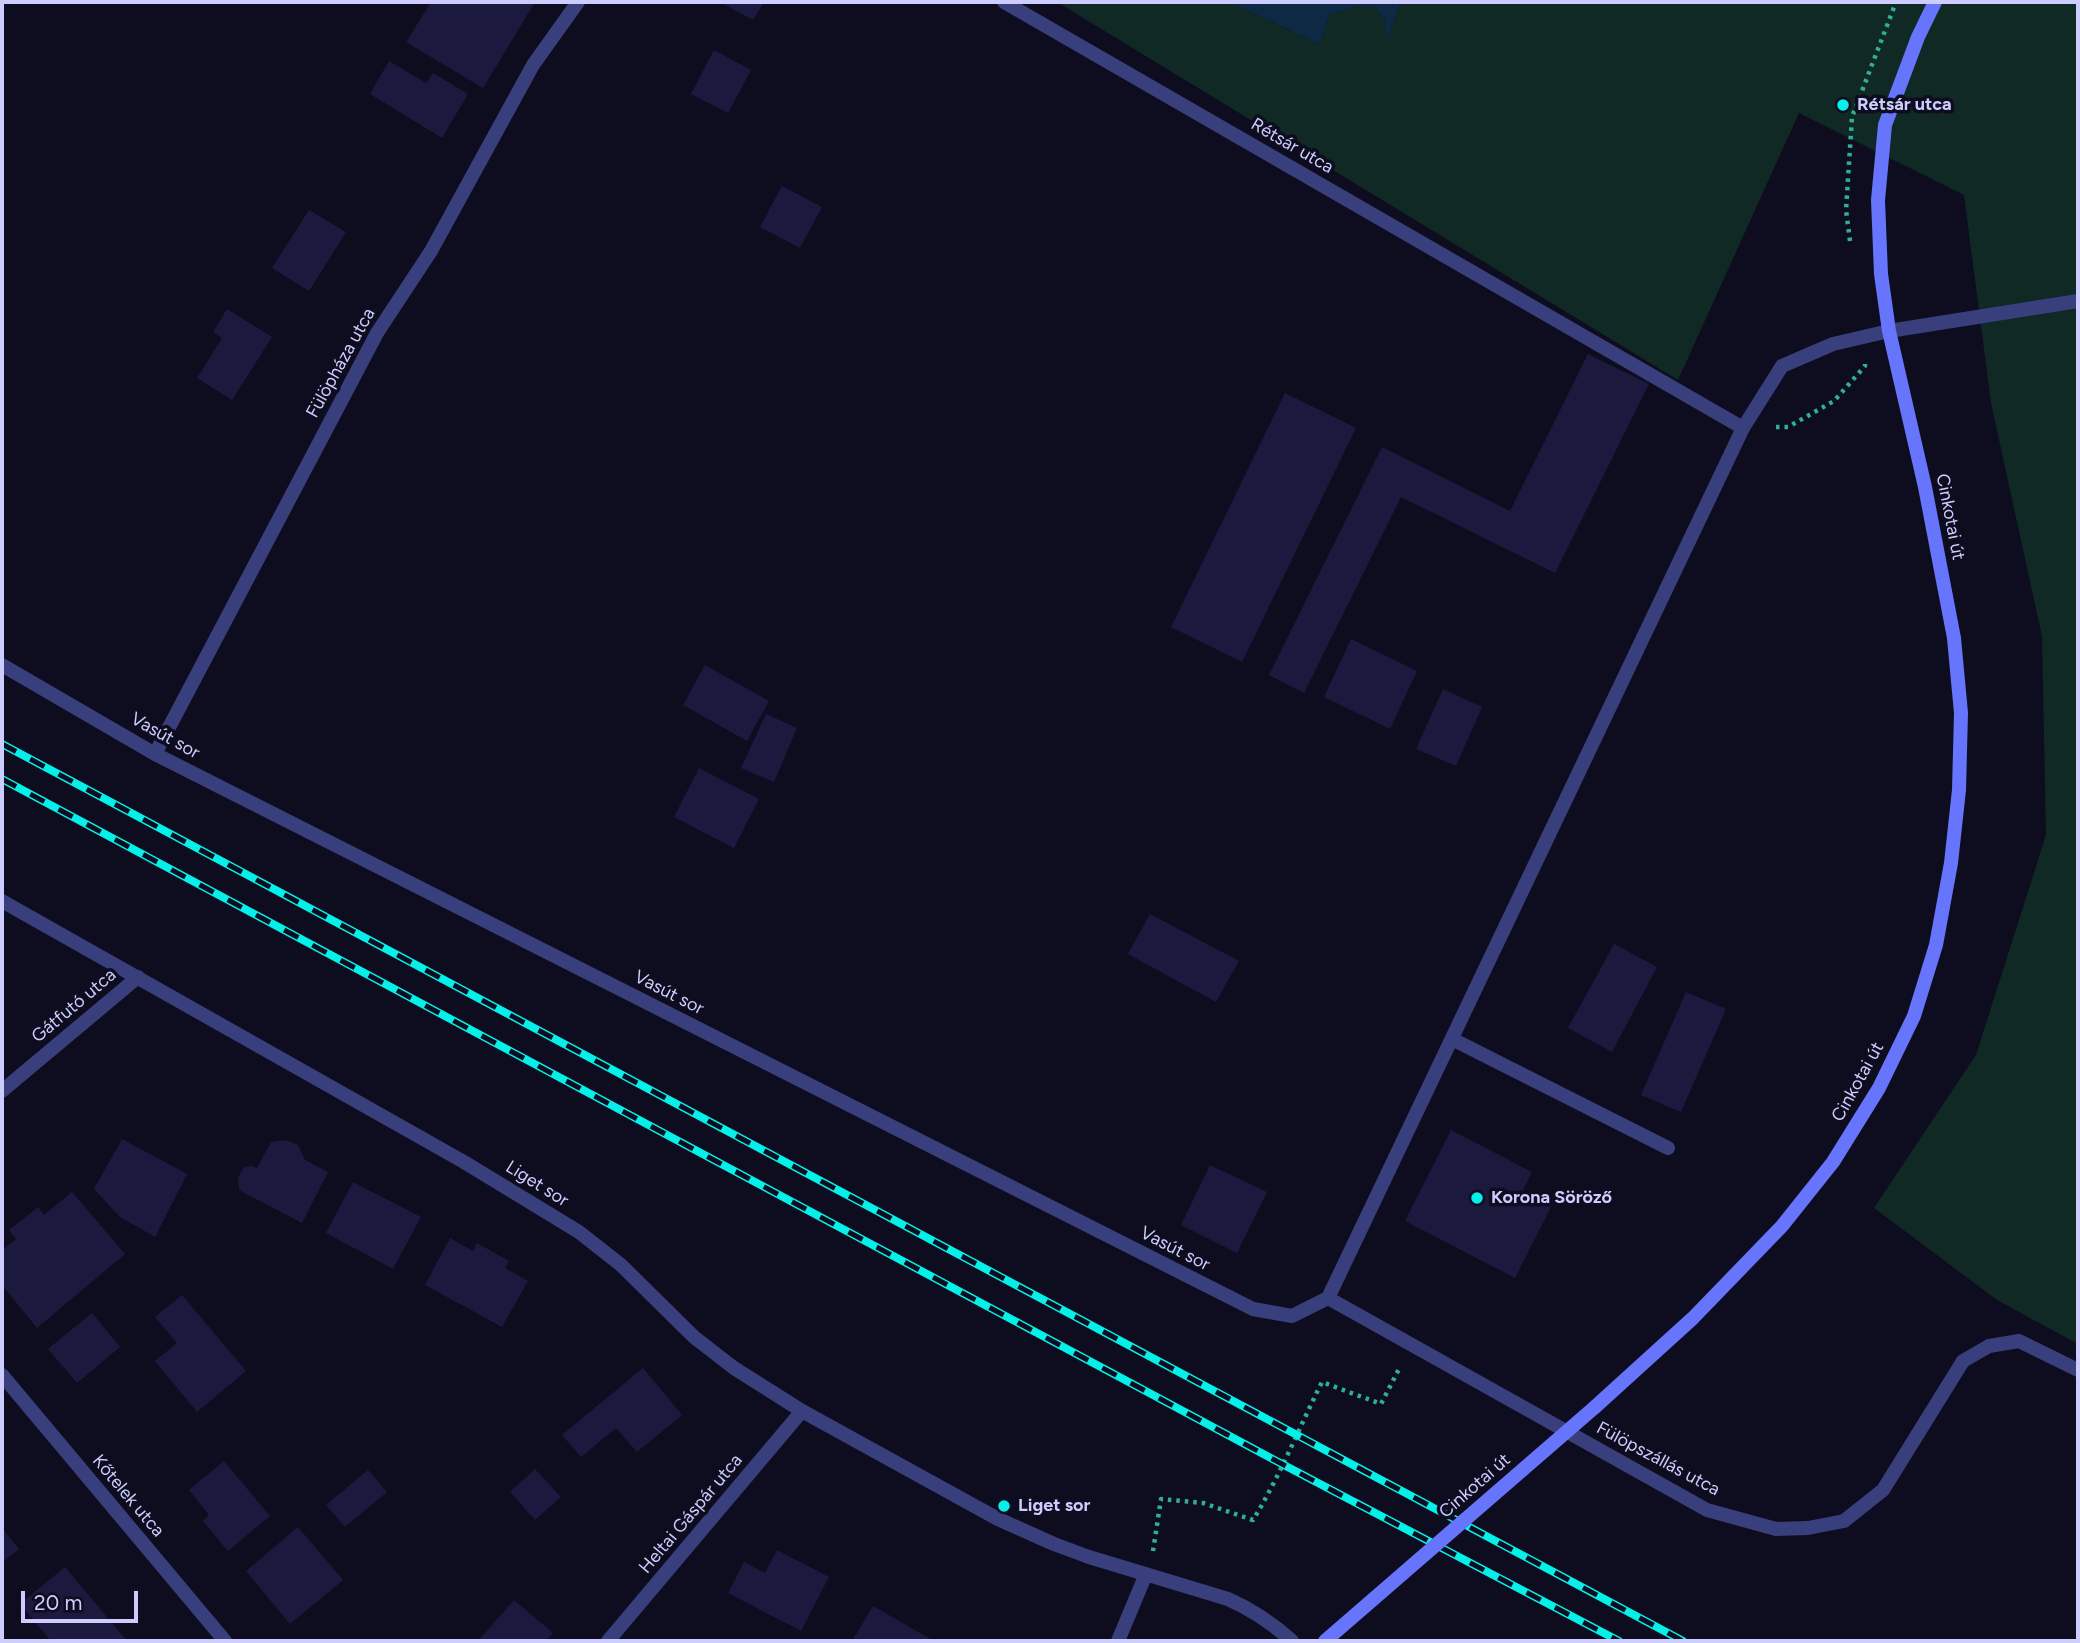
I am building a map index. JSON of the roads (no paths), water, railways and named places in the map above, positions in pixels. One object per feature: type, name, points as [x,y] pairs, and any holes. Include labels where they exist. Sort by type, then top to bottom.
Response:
[{"type":"main road","name":"Cinkotai út","points":[[1325,1641],[1595,1407],[1702,1308],[1782,1226],[1833,1162],[1880,1088],[1913,1016],[1936,945],[1951,863],[1959,790],[1961,713],[1954,638],[1925,487],[1889,331],[1881,274],[1878,200],[1885,125],[1918,37],[1935,2]]},
{"type":"street","name":"Fülöpháza utca","points":[[155,754],[377,333],[431,251],[533,65],[578,2]]},
{"type":"street","name":"Rétsár utca","points":[[1004,2],[1743,428]]},
{"type":"street","points":[[1328,1297],[1743,428],[1782,366],[1833,344],[1861,337],[2078,301]]},
{"type":"street","name":"Vasút sor","points":[[2,665],[155,754],[1253,1309],[1292,1316],[1328,1297]]},
{"type":"street","name":"Liget sor","points":[[2,901],[464,1162],[579,1232],[621,1265],[694,1337],[734,1368],[802,1411],[998,1519],[1054,1544],[1149,1567],[1228,1599],[1249,1608],[1292,1641]]},
{"type":"street","name":"Gátfutó utca","points":[[2,1091],[138,977]]},
{"type":"street","points":[[1452,1039],[1668,1148]]},
{"type":"street","name":"Fülöpszállás utca","points":[[1328,1297],[1707,1510],[1776,1528],[1808,1528],[1844,1521],[1883,1490],[1964,1361],[1989,1346],[2019,1341],[2078,1370]]},
{"type":"street","name":"Kőtelek utca","points":[[2,1375],[225,1641]]},
{"type":"street","name":"Heltai Gáspár utca","points":[[608,1641],[802,1411]]},
{"type":"street","points":[[1118,1641],[1149,1567]]},
{"type":"water","points":[[1229,2],[1401,2],[1385,44],[1386,21],[1375,7],[1357,7],[1330,14],[1319,44]]},
{"type":"railway","points":[[2,744],[1683,1641]]},
{"type":"railway","points":[[2,779],[1282,1464],[1619,1641]]},
{"type":"place","name":"Rétsár utca","points":[[1843,105]]},
{"type":"place","name":"Korona Söröző","points":[[1477,1198]]},
{"type":"place","name":"Liget sor","points":[[1004,1506]]}]
